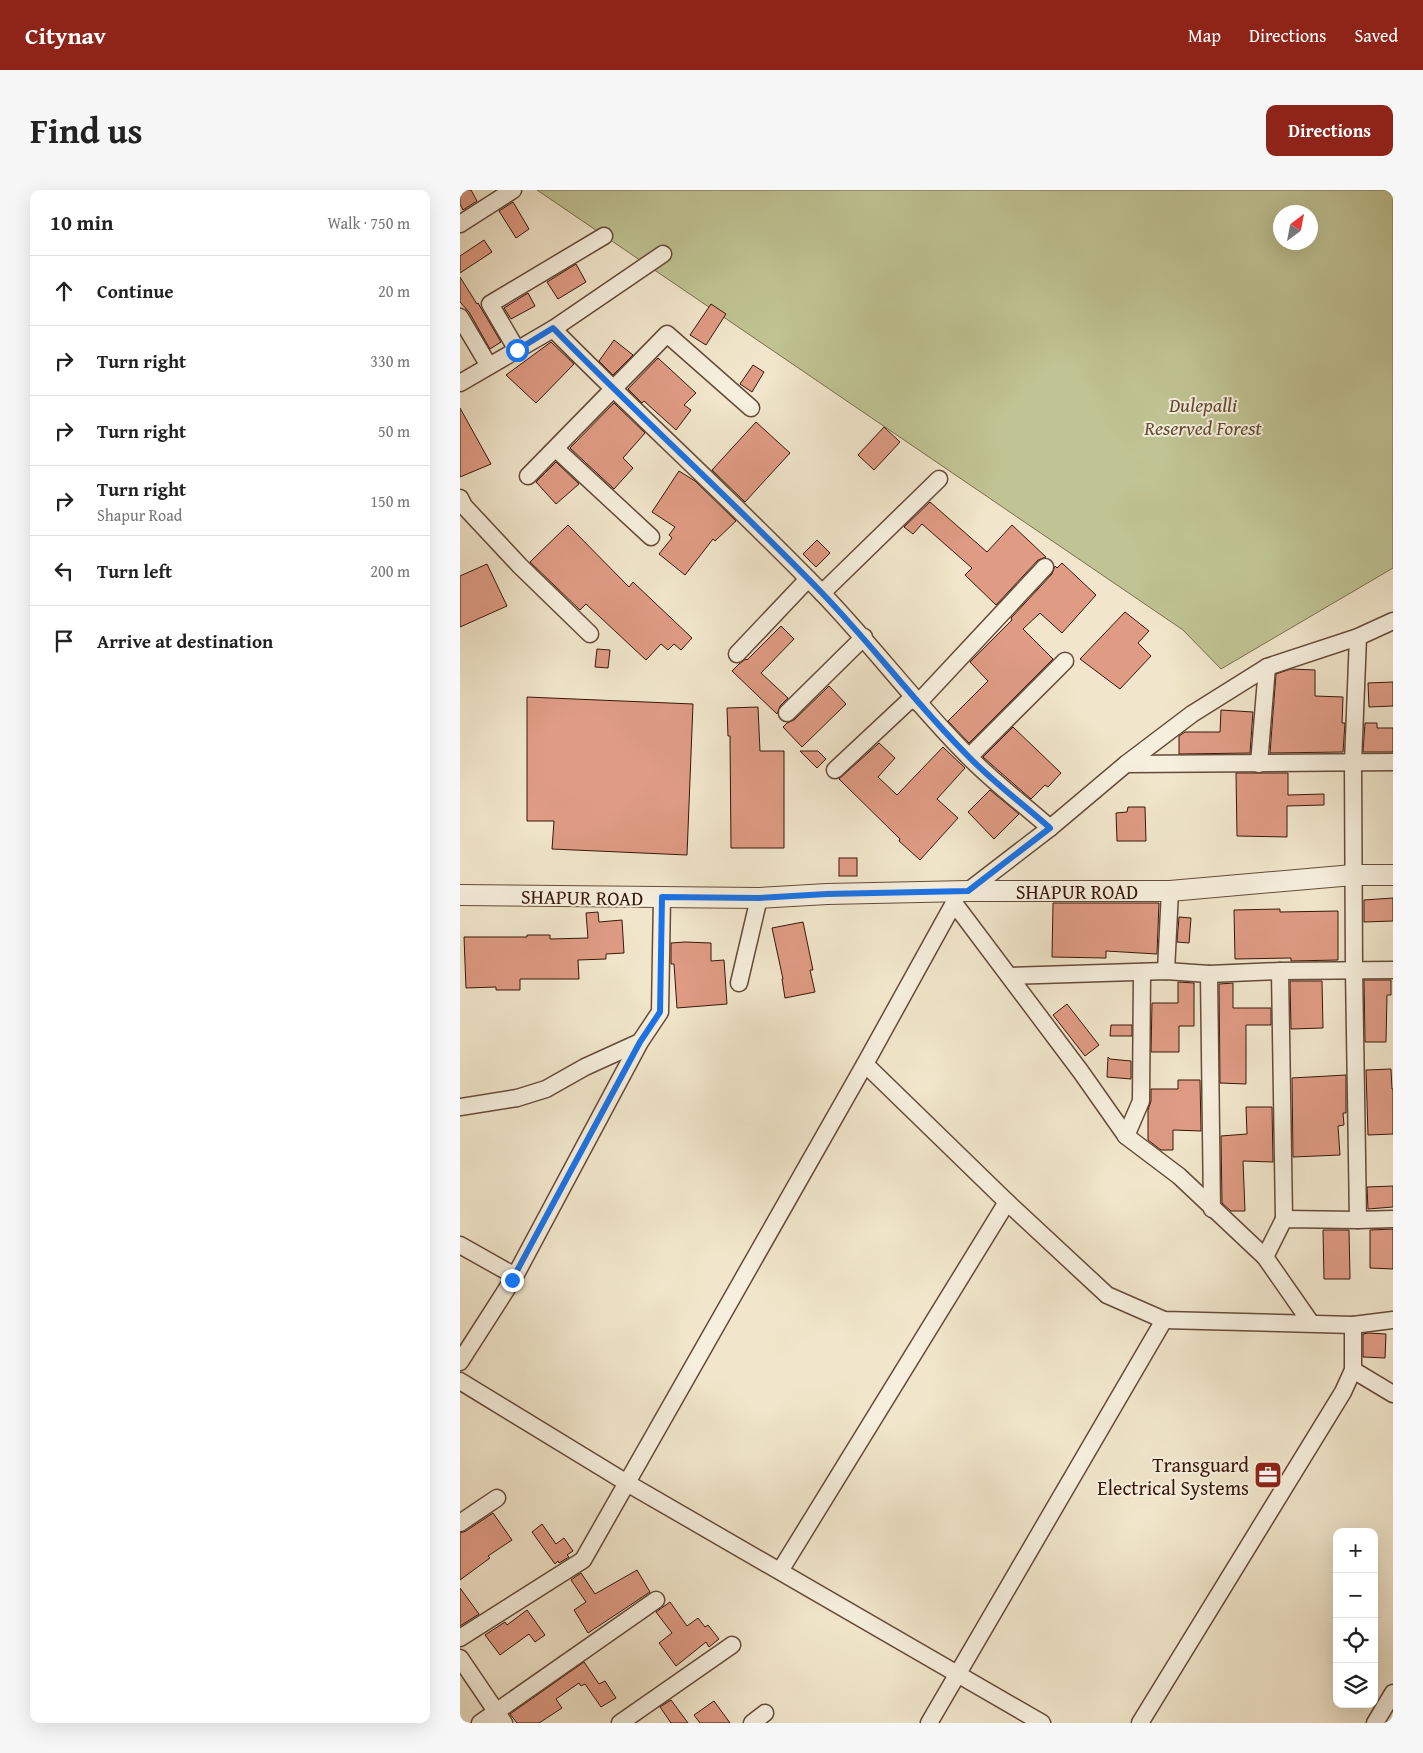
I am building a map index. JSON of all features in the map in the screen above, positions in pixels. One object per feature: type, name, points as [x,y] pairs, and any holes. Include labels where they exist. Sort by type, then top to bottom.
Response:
[{"type":"street","points":[[460,224],[513,190]]},
{"type":"street","points":[[517,350],[490,304],[604,236]]},
{"type":"street","points":[[460,384],[553,328],[663,254]]},
{"type":"street","points":[[460,317],[489,366]]},
{"type":"street","points":[[553,328],[613,390],[822,593],[864,637],[916,700],[969,757],[1050,828]]},
{"type":"street","points":[[528,476],[667,334],[751,408]]},
{"type":"street","points":[[556,449],[651,537]]},
{"type":"street","points":[[822,593],[939,480]]},
{"type":"street","points":[[460,498],[464,506],[520,566],[590,634]]},
{"type":"street","points":[[835,770],[916,700],[1045,567]]},
{"type":"street","points":[[737,654],[808,579]]},
{"type":"street","points":[[460,1638],[583,1560],[866,1064],[959,895],[1050,828],[1126,764],[1192,714],[1267,667],[1358,638],[1393,621]]},
{"type":"street","points":[[787,713],[864,637]]},
{"type":"street","points":[[1358,638],[1353,763],[1358,1220]]},
{"type":"street","points":[[969,757],[1065,661]]},
{"type":"street","points":[[1259,764],[1267,667]]},
{"type":"street","points":[[1126,764],[1393,762]]},
{"type":"street","name":"SHAPUR ROAD","points":[[460,895],[759,898],[827,894],[959,895],[1170,891],[1353,875],[1393,875]]},
{"type":"street","points":[[1166,971],[1170,891]]},
{"type":"street","points":[[959,895],[1010,976],[1126,1136],[1179,1176],[1265,1257],[1311,1323]]},
{"type":"street","points":[[460,1362],[515,1276],[640,1042],[660,1012],[662,897]]},
{"type":"street","points":[[739,984],[759,898]]},
{"type":"street","points":[[1010,976],[1166,971],[1210,974],[1393,970]]},
{"type":"street","points":[[1265,1257],[1284,1219],[1280,971]]},
{"type":"street","points":[[1126,1136],[1141,1101],[1142,972]]},
{"type":"street","points":[[1210,974],[1212,1209]]},
{"type":"street","points":[[460,1107],[517,1098],[546,1089],[585,1066],[640,1042]]},
{"type":"street","points":[[866,1064],[1007,1202],[1107,1295],[1164,1320],[1353,1325],[1393,1320]]},
{"type":"street","points":[[780,1571],[1007,1202]]},
{"type":"street","points":[[1284,1219],[1393,1219]]},
{"type":"street","points":[[460,1245],[515,1276]]},
{"type":"street","points":[[929,1723],[1164,1320]]},
{"type":"street","points":[[1140,1723],[1338,1401],[1353,1370],[1353,1325]]},
{"type":"street","points":[[1353,1370],[1393,1394]]},
{"type":"street","points":[[460,1381],[627,1483],[1042,1723]]},
{"type":"street","points":[[460,1523],[497,1498]]},
{"type":"street","points":[[480,1723],[500,1717],[656,1600]]},
{"type":"street","points":[[620,1723],[732,1645]]},
{"type":"street","points":[[460,1658],[500,1717]]},
{"type":"street","points":[[1376,1723],[1393,1693]]},
{"type":"green space","name":"Dulepalli Reserved Forest","points":[[537,190],[1393,190],[1393,568],[1221,669],[1183,630]]},
{"type":"building","points":[[460,190],[471,190],[477,201],[463,210],[460,204]]},
{"type":"building","points":[[513,202],[529,229],[516,238],[499,211]]},
{"type":"building","points":[[484,240],[492,252],[460,273],[460,256]]},
{"type":"building","points":[[576,264],[586,282],[558,299],[547,282]]},
{"type":"building","points":[[460,277],[501,342],[490,349],[469,312],[460,302]]},
{"type":"building","points":[[528,293],[535,306],[511,319],[504,308]]},
{"type":"building","points":[[711,304],[726,314],[706,345],[690,335]]},
{"type":"building","points":[[614,340],[633,355],[613,375],[599,361]]},
{"type":"building","points":[[551,342],[574,364],[536,403],[506,375]]},
{"type":"building","points":[[658,358],[696,393],[684,405],[691,410],[676,430],[644,401],[642,403],[628,389]]},
{"type":"building","points":[[753,365],[764,372],[752,392],[740,384]]},
{"type":"building","points":[[614,403],[645,433],[623,458],[633,468],[614,489],[570,448]]},
{"type":"building","points":[[460,408],[491,464],[460,477]]},
{"type":"building","points":[[756,422],[790,453],[745,502],[712,470]]},
{"type":"building","points":[[884,427],[900,442],[874,470],[858,455]]},
{"type":"building","points":[[556,462],[579,484],[556,504],[536,482]]},
{"type":"building","points":[[679,471],[695,481],[736,521],[715,541],[713,539],[685,575],[659,554],[672,538],[669,535],[675,527],[652,512]]},
{"type":"building","points":[[930,502],[987,552],[1012,525],[1046,557],[1038,560],[996,605],[965,575],[972,568],[922,524],[913,534],[904,527]]},
{"type":"building","points":[[568,525],[629,587],[633,582],[692,638],[681,650],[674,644],[668,650],[661,644],[646,660],[586,604],[580,610],[530,562]]},
{"type":"building","points":[[817,540],[830,553],[816,567],[803,554]]},
{"type":"building","points":[[1062,563],[1096,595],[1062,633],[1040,613],[1023,629],[1053,659],[969,743],[948,721],[988,681],[970,662],[1012,620],[1011,618],[1052,574],[1055,566],[1057,568]]},
{"type":"building","points":[[487,564],[507,606],[460,627],[460,576]]},
{"type":"building","points":[[1125,612],[1149,631],[1138,643],[1151,656],[1120,689],[1080,659]]},
{"type":"building","points":[[781,626],[794,639],[761,673],[788,698],[780,706],[777,714],[732,671],[739,664],[747,660]]},
{"type":"building","points":[[597,649],[610,650],[608,668],[595,667]]},
{"type":"building","points":[[1291,669],[1315,670],[1315,696],[1343,697],[1342,723],[1345,723],[1343,752],[1270,753],[1276,674]]},
{"type":"building","points":[[1393,682],[1393,706],[1369,707],[1368,683]]},
{"type":"building","points":[[829,686],[846,704],[802,747],[783,727],[794,720]]},
{"type":"building","points":[[527,697],[693,704],[687,855],[552,849],[554,821],[527,821]]},
{"type":"building","points":[[758,707],[760,751],[784,751],[784,848],[731,848],[730,736],[728,736],[727,708]]},
{"type":"building","points":[[1221,710],[1253,712],[1250,753],[1179,754],[1179,736],[1185,732],[1220,732]]},
{"type":"building","points":[[1365,723],[1377,723],[1377,728],[1393,728],[1393,752],[1363,752]]},
{"type":"building","points":[[1013,727],[1061,773],[1048,787],[1045,785],[1031,799],[983,757]]},
{"type":"building","points":[[879,743],[895,758],[878,777],[897,795],[943,747],[965,768],[937,799],[958,818],[920,860],[839,779]]},
{"type":"building","points":[[800,751],[818,751],[826,759],[817,768]]},
{"type":"building","points":[[1236,773],[1288,773],[1288,795],[1324,794],[1324,805],[1287,806],[1287,837],[1237,836]]},
{"type":"building","points":[[990,790],[1019,814],[994,839],[968,812]]},
{"type":"building","points":[[1128,807],[1145,807],[1146,841],[1117,841],[1116,813],[1127,812]]},
{"type":"building","points":[[839,858],[857,858],[857,876],[839,876]]},
{"type":"building","points":[[1393,898],[1393,921],[1364,922],[1364,900]]},
{"type":"building","points":[[1053,903],[1159,903],[1157,954],[1106,951],[1106,958],[1052,957]]},
{"type":"building","points":[[1280,909],[1280,912],[1338,911],[1338,960],[1291,961],[1291,958],[1235,959],[1234,910]]},
{"type":"building","points":[[598,912],[599,922],[622,920],[624,953],[606,954],[606,959],[578,960],[579,979],[520,979],[520,990],[496,990],[496,987],[466,988],[464,937],[550,935],[550,939],[588,938],[586,913]]},
{"type":"building","points":[[1179,917],[1191,918],[1189,943],[1177,942]]},
{"type":"building","points":[[803,922],[813,970],[810,970],[815,992],[785,998],[783,979],[772,928]]},
{"type":"building","points":[[671,943],[711,943],[711,961],[724,960],[727,1004],[677,1008],[674,964],[671,964]]},
{"type":"building","points":[[1364,980],[1391,980],[1391,995],[1387,995],[1386,1042],[1365,1042]]},
{"type":"building","points":[[1290,981],[1322,981],[1323,1028],[1291,1029]]},
{"type":"building","points":[[1178,982],[1194,983],[1194,1026],[1179,1026],[1179,1052],[1151,1052],[1152,1003],[1178,1003]]},
{"type":"building","points":[[1233,983],[1233,1008],[1271,1008],[1271,1025],[1246,1025],[1246,1084],[1220,1083],[1219,984]]},
{"type":"building","points":[[1067,1004],[1099,1045],[1085,1056],[1053,1015]]},
{"type":"building","points":[[1111,1025],[1132,1025],[1132,1036],[1110,1036]]},
{"type":"building","points":[[1108,1057],[1110,1059],[1131,1061],[1131,1079],[1107,1077]]},
{"type":"building","points":[[1391,1069],[1393,1134],[1368,1135],[1366,1070]]},
{"type":"building","points":[[1346,1075],[1346,1113],[1343,1113],[1344,1125],[1338,1126],[1340,1155],[1293,1157],[1292,1078]]},
{"type":"building","points":[[1178,1080],[1200,1080],[1201,1131],[1173,1130],[1173,1150],[1161,1150],[1148,1140],[1148,1110],[1151,1101],[1151,1089],[1178,1089]]},
{"type":"building","points":[[1246,1107],[1272,1107],[1273,1162],[1243,1161],[1245,1211],[1231,1211],[1222,1203],[1221,1136],[1247,1134]]},
{"type":"building","points":[[1393,1186],[1393,1207],[1368,1209],[1367,1187]]},
{"type":"building","points":[[1393,1229],[1393,1269],[1370,1268],[1370,1230]]},
{"type":"building","points":[[1323,1230],[1349,1230],[1350,1279],[1324,1279]]},
{"type":"building","points":[[1363,1334],[1386,1334],[1385,1358],[1363,1357]]},
{"type":"building","points":[[493,1513],[512,1540],[488,1556],[490,1558],[460,1580],[460,1533]]},
{"type":"building","points":[[542,1524],[556,1544],[564,1538],[573,1551],[567,1555],[569,1557],[555,1564],[532,1532]]},
{"type":"building","points":[[637,1570],[650,1592],[588,1633],[574,1610],[586,1602],[571,1580],[581,1573],[595,1594]]},
{"type":"building","points":[[460,1588],[479,1614],[460,1626]]},
{"type":"building","points":[[670,1602],[687,1626],[698,1618],[705,1627],[708,1625],[719,1639],[709,1647],[706,1642],[676,1666],[659,1643],[672,1633],[656,1612]]},
{"type":"building","points":[[527,1610],[545,1635],[535,1642],[529,1634],[500,1655],[485,1635],[505,1622],[507,1625]]},
{"type":"building","points":[[584,1662],[599,1684],[605,1681],[616,1698],[601,1707],[585,1684],[581,1686],[579,1683],[556,1699],[562,1708],[539,1723],[517,1723],[510,1714]]},
{"type":"building","points":[[671,1700],[688,1723],[671,1723],[660,1707]]},
{"type":"building","points":[[714,1701],[730,1723],[700,1723],[694,1715]]},
{"type":"place","name":"Transguard Electrical Systems","points":[[1268,1475]]},
{"type":"route","points":[[512,1280],[640,1042],[660,1012],[662,897],[759,898],[827,894],[968,891],[1050,828],[969,757],[918,703],[864,637],[822,593],[613,390],[553,328],[517,350]]}]
